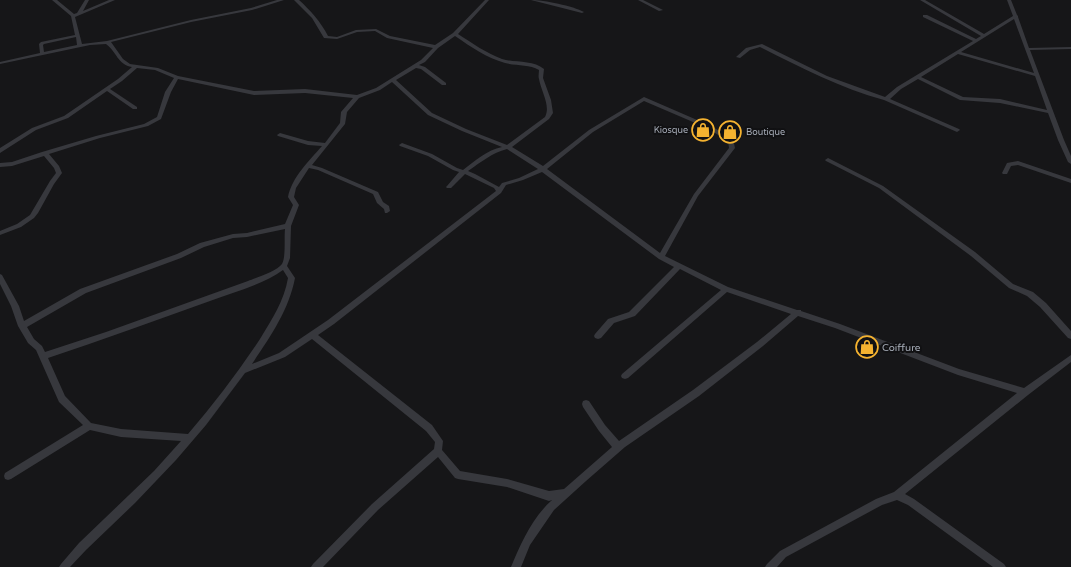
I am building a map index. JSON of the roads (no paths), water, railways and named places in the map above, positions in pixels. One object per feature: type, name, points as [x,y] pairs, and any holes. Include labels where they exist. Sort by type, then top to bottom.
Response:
[{"type":"street","points":[[54,0],[73,16],[76,36],[80,46]]},
{"type":"street","points":[[79,13],[87,0]]},
{"type":"street","points":[[73,16],[113,0]]},
{"type":"street","points":[[0,63],[80,46],[107,42],[191,20],[252,9],[282,0]]},
{"type":"street","points":[[296,0],[305,7],[320,24],[326,37],[337,38],[356,31],[376,30],[389,37],[436,47]]},
{"type":"street","points":[[107,42],[111,45],[121,60],[135,67],[156,69],[177,77],[254,92],[271,93],[304,91],[357,97],[367,95],[423,61],[436,47],[455,34],[487,0]]},
{"type":"street","points":[[533,0],[582,12]]},
{"type":"street","points":[[640,0],[662,10]]},
{"type":"street","points":[[922,0],[985,36]]},
{"type":"street","points":[[1009,0],[1050,112],[1071,162]]},
{"type":"street","points":[[925,16],[977,41]]},
{"type":"street","points":[[886,98],[899,88],[956,52],[977,41],[1016,16]]},
{"type":"street","points":[[449,187],[464,172],[481,159],[496,150],[508,147],[547,118],[550,113],[547,94],[541,78],[542,69],[508,62],[494,57],[479,50],[455,34]]},
{"type":"street","points":[[42,54],[42,43],[76,36]]},
{"type":"street","points":[[738,57],[748,50],[760,45],[825,77],[874,96],[886,98],[957,130]]},
{"type":"street","points":[[1027,49],[1071,48]]},
{"type":"street","points":[[956,52],[1036,75]]},
{"type":"street","points":[[416,66],[423,68],[444,84]]},
{"type":"street","points":[[0,151],[34,129],[66,117],[120,80],[135,67]]},
{"type":"street","points":[[0,165],[12,164],[154,121],[161,113],[168,92],[177,77]]},
{"type":"street","points":[[918,77],[962,99],[1000,101],[1050,112]]},
{"type":"street","points":[[393,80],[430,114],[464,130],[508,147],[543,169],[661,257],[679,266],[726,289],[798,312],[958,372],[1025,392]]},
{"type":"street","points":[[107,89],[135,108]]},
{"type":"street","points":[[44,356],[106,337],[257,279],[284,266],[287,258],[288,226],[296,205],[291,197],[293,188],[308,166],[342,123],[344,112],[357,97]]},
{"type":"street","points":[[242,372],[282,355],[313,335],[345,313],[499,192],[504,184],[521,179],[543,169],[591,131],[644,99],[709,127],[731,140],[732,148],[696,195],[661,257]]},
{"type":"street","points":[[280,135],[308,143],[326,145]]},
{"type":"street","points":[[402,145],[430,155],[464,172],[472,174],[496,187],[499,192]]},
{"type":"street","points":[[0,233],[25,222],[34,214],[40,200],[59,173],[56,167],[44,154]]},
{"type":"street","points":[[828,160],[882,187],[973,254],[1010,286],[1030,294],[1071,336]]},
{"type":"street","points":[[1005,173],[1009,164],[1018,163],[1071,181]]},
{"type":"street","points":[[308,166],[320,169],[376,193],[378,202],[387,208],[387,211]]},
{"type":"street","points":[[22,326],[84,291],[179,256],[209,243],[233,236],[247,235],[288,226]]},
{"type":"street","points":[[64,567],[142,490],[190,438],[242,372],[279,316],[290,291],[292,278],[284,266]]},
{"type":"street","points":[[598,336],[612,321],[632,314],[679,266]]},
{"type":"street","points":[[0,277],[3,289],[15,306],[22,326],[31,341],[39,348],[44,356],[62,399],[89,426],[121,433],[190,438]]},
{"type":"street","points":[[625,376],[726,289]]},
{"type":"street","points":[[516,567],[526,542],[538,524],[551,507],[566,493],[618,447],[702,389],[798,312]]},
{"type":"street","points":[[313,335],[429,428],[439,441],[438,451],[375,507],[316,567]]},
{"type":"street","points":[[770,567],[783,554],[879,502],[897,495],[1025,392],[1071,358]]},
{"type":"street","points":[[586,404],[618,447]]},
{"type":"street","points":[[8,476],[89,426]]},
{"type":"street","points":[[438,451],[458,475],[506,483],[549,496],[566,493]]},
{"type":"street","points":[[897,495],[911,502],[1001,567]]},
{"type":"place","name":"Kiosque","points":[[703,130]]},
{"type":"place","name":"Boutique","points":[[730,132]]},
{"type":"place","name":"Coiffure","points":[[867,347]]}]
